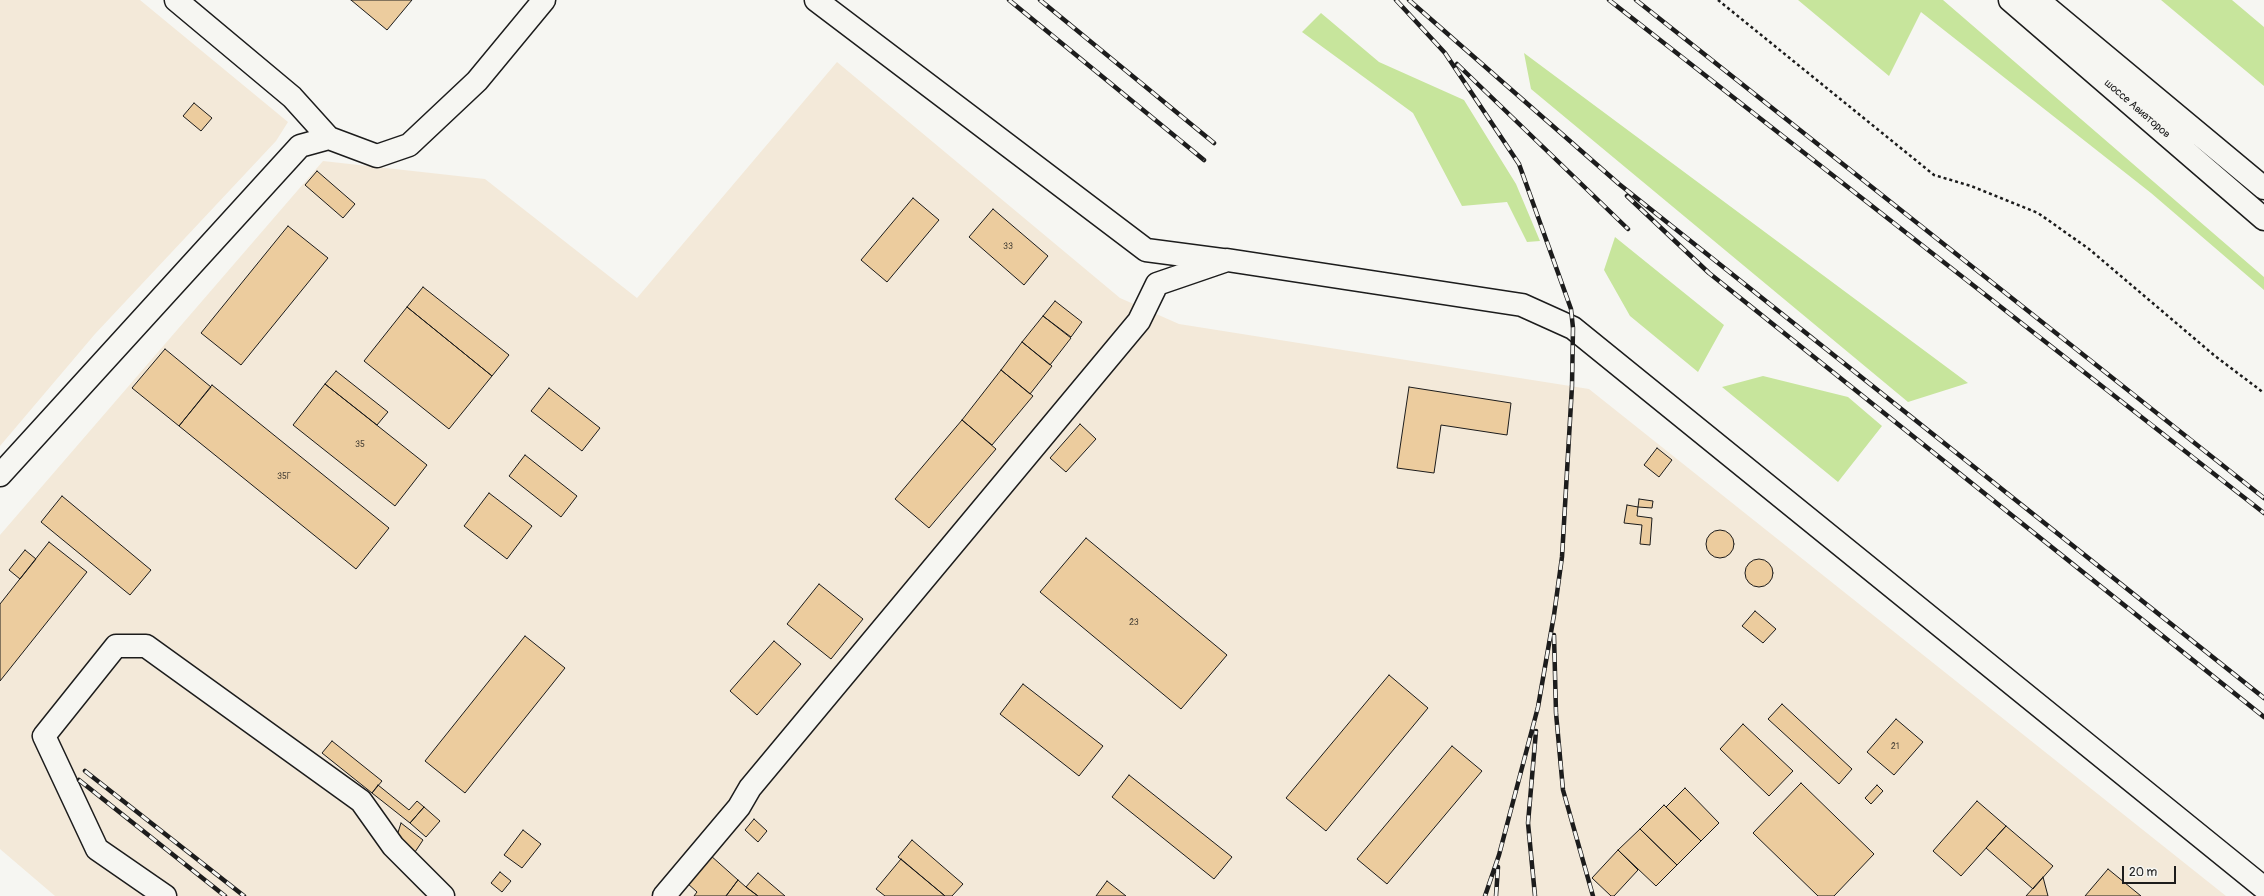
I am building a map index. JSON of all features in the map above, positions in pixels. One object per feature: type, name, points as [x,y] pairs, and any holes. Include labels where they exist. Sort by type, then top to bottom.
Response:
[{"type":"street","points":[[176,0],[292,97],[329,138],[377,156],[409,145],[477,81],[544,0]]},
{"type":"street","points":[[816,0],[1146,250],[1227,260],[1522,305],[1573,328],[2264,888]]},
{"type":"street","name":"шоссе Авиаторов","points":[[2010,0],[2264,219]]},
{"type":"street","name":"шоссе Авиаторов","points":[[2038,0],[2264,188]]},
{"type":"street","points":[[0,475],[300,146],[329,138]]},
{"type":"street","points":[[664,896],[739,806],[750,788],[1139,321],[1157,284],[1227,260]]},
{"type":"street","points":[[165,896],[97,850],[44,736],[116,646],[146,646],[361,801],[392,846],[443,896]]},
{"type":"path","points":[[1718,0],[1934,176],[1971,186],[2038,213],[2089,249],[2216,356],[2264,393]]},
{"type":"shaded area","points":[[0,0],[140,0],[288,122],[276,141],[95,334],[0,446]]},
{"type":"shaded area","points":[[837,62],[1120,298],[1179,324],[1589,389],[2226,896],[55,896],[0,849],[0,535],[323,161],[485,179],[637,298]]},
{"type":"green space","points":[[1798,0],[1943,0],[2264,277],[2264,290],[2151,193],[1921,12],[1889,76]]},
{"type":"green space","points":[[2161,0],[2232,0],[2264,27],[2264,86]]},
{"type":"green space","points":[[1321,13],[1379,62],[1464,100],[1516,184],[1540,241],[1527,242],[1507,202],[1462,206],[1413,113],[1302,32]]},
{"type":"green space","points":[[1524,53],[1968,383],[1908,402],[1531,89]]},
{"type":"green space","points":[[1615,237],[1724,325],[1698,372],[1630,316],[1604,270]]},
{"type":"green space","points":[[1763,376],[1848,397],[1882,426],[1838,482],[1722,387]]},
{"type":"building","points":[[351,0],[412,0],[387,30]]},
{"type":"building","points":[[194,103],[212,118],[201,131],[183,116]]},
{"type":"building","points":[[317,171],[355,204],[343,218],[305,185]]},
{"type":"building","points":[[913,198],[939,220],[887,282],[861,260]]},
{"type":"building","points":[[993,209],[1048,256],[1024,285],[969,237]]},
{"type":"building","points":[[288,226],[328,258],[241,365],[201,333]]},
{"type":"building","points":[[423,287],[509,355],[492,376],[407,307]]},
{"type":"building","points":[[1055,301],[1082,322],[1071,337],[1043,316]]},
{"type":"building","points":[[407,307],[492,376],[449,429],[364,361]]},
{"type":"building","points":[[1043,316],[1071,338],[1050,365],[1022,342]]},
{"type":"building","points":[[1022,342],[1052,366],[1030,394],[1001,370]]},
{"type":"building","points":[[165,349],[211,387],[179,426],[132,388]]},
{"type":"building","points":[[1001,370],[1033,396],[992,445],[962,420]]},
{"type":"building","points":[[336,371],[388,412],[377,425],[325,384]]},
{"type":"building","points":[[325,384],[427,465],[395,506],[293,425]]},
{"type":"building","points":[[212,385],[389,528],[356,569],[179,426]]},
{"type":"building","points":[[1409,387],[1511,403],[1507,435],[1441,425],[1434,473],[1397,468]]},
{"type":"building","points":[[549,388],[600,428],[582,451],[531,411]]},
{"type":"building","points":[[962,420],[996,449],[929,528],[895,499]]},
{"type":"building","points":[[1080,424],[1096,439],[1066,472],[1050,458]]},
{"type":"building","points":[[1657,448],[1672,460],[1659,477],[1644,465]]},
{"type":"building","points":[[525,455],[577,496],[561,517],[509,476]]},
{"type":"building","points":[[489,493],[532,526],[507,559],[464,526]]},
{"type":"building","points":[[62,496],[151,570],[130,595],[41,522]]},
{"type":"building","points":[[1639,499],[1653,501],[1652,508],[1638,507]]},
{"type":"building","points":[[1627,505],[1638,507],[1637,516],[1652,518],[1650,545],[1640,544],[1642,525],[1624,523]]},
{"type":"building","points":[[1720,530],[1726,531],[1730,534],[1733,538],[1733,550],[1730,554],[1726,557],[1720,558],[1714,557],[1710,554],[1707,550],[1706,544],[1707,538],[1710,534],[1714,531]]},
{"type":"building","points":[[1086,538],[1227,655],[1181,709],[1040,592]]},
{"type":"building","points":[[49,542],[87,572],[0,681],[0,604]]},
{"type":"building","points":[[25,550],[36,559],[20,579],[9,570]]},
{"type":"building","points":[[1759,559],[1769,563],[1773,573],[1769,583],[1759,587],[1749,583],[1745,573],[1749,563]]},
{"type":"building","points":[[819,584],[863,619],[831,659],[787,624]]},
{"type":"building","points":[[1755,611],[1776,629],[1763,643],[1742,626]]},
{"type":"building","points":[[525,636],[565,668],[465,793],[425,761]]},
{"type":"building","points":[[774,641],[801,664],[757,715],[730,691]]},
{"type":"building","points":[[1389,675],[1428,708],[1326,831],[1286,798]]},
{"type":"building","points":[[1023,684],[1103,746],[1079,776],[1000,714]]},
{"type":"building","points":[[1782,704],[1852,769],[1839,784],[1768,719]]},
{"type":"building","points":[[1896,719],[1923,742],[1894,775],[1867,752]]},
{"type":"building","points":[[1743,724],[1793,771],[1769,796],[1720,749]]},
{"type":"building","points":[[332,741],[382,781],[372,793],[322,753]]},
{"type":"building","points":[[1452,746],[1482,771],[1387,884],[1357,859]]},
{"type":"building","points":[[1129,775],[1232,857],[1214,879],[1112,797]]},
{"type":"building","points":[[1801,783],[1874,854],[1834,896],[1818,896],[1753,833]]},
{"type":"building","points":[[378,785],[409,810],[417,801],[424,807],[410,823],[372,793]]},
{"type":"building","points":[[1877,785],[1883,791],[1871,804],[1865,798]]},
{"type":"building","points":[[1685,788],[1719,823],[1701,841],[1666,807]]},
{"type":"building","points":[[1977,801],[2006,826],[1961,876],[1933,851]]},
{"type":"building","points":[[1664,805],[1701,841],[1677,865],[1640,829]]},
{"type":"building","points":[[424,807],[440,821],[426,837],[410,823]]},
{"type":"building","points":[[754,819],[767,831],[758,842],[745,830]]},
{"type":"building","points":[[401,823],[423,840],[411,858],[395,842]]},
{"type":"building","points":[[2006,826],[2053,866],[2033,889],[1986,848]]},
{"type":"building","points":[[1640,829],[1677,865],[1656,886],[1618,850]]},
{"type":"building","points":[[523,830],[541,844],[522,868],[504,855]]},
{"type":"building","points":[[912,840],[963,884],[952,896],[945,896],[898,857]]},
{"type":"building","points":[[1618,850],[1638,870],[1614,896],[1611,896],[1592,878]]},
{"type":"building","points":[[710,855],[738,880],[726,896],[694,896],[697,892],[687,883]]},
{"type":"building","points":[[901,859],[945,896],[885,896],[876,889]]},
{"type":"building","points":[[2108,869],[2141,896],[2085,896]]},
{"type":"building","points":[[500,872],[511,881],[502,892],[491,883]]},
{"type":"building","points":[[758,873],[785,896],[758,896],[746,887]]},
{"type":"building","points":[[2043,877],[2048,896],[2026,896]]},
{"type":"building","points":[[738,880],[746,887],[758,896],[726,896]]},
{"type":"building","points":[[1107,881],[1126,896],[1096,896]]},
{"type":"railway","points":[[1009,0],[1204,160]]},
{"type":"railway","points":[[1040,0],[1214,143]]},
{"type":"railway","points":[[1396,0],[1445,53],[1519,164],[1571,309],[1573,328],[1572,386],[1562,557],[1554,615],[1538,707],[1499,855],[1485,896]]},
{"type":"railway","points":[[1409,0],[1619,184],[2264,698]]},
{"type":"railway","points":[[1609,0],[2264,513]]},
{"type":"railway","points":[[1636,0],[2264,498]]},
{"type":"railway","points":[[1457,64],[1628,229]]},
{"type":"railway","points":[[1627,196],[1709,273],[2264,717]]},
{"type":"railway","points":[[1554,635],[1556,713],[1563,790],[1593,896]]},
{"type":"railway","points":[[1535,896],[1528,823],[1536,731]]},
{"type":"railway","points":[[85,771],[244,896]]},
{"type":"railway","points":[[79,780],[225,896]]},
{"type":"railway","points":[[1496,896],[1498,867]]}]
